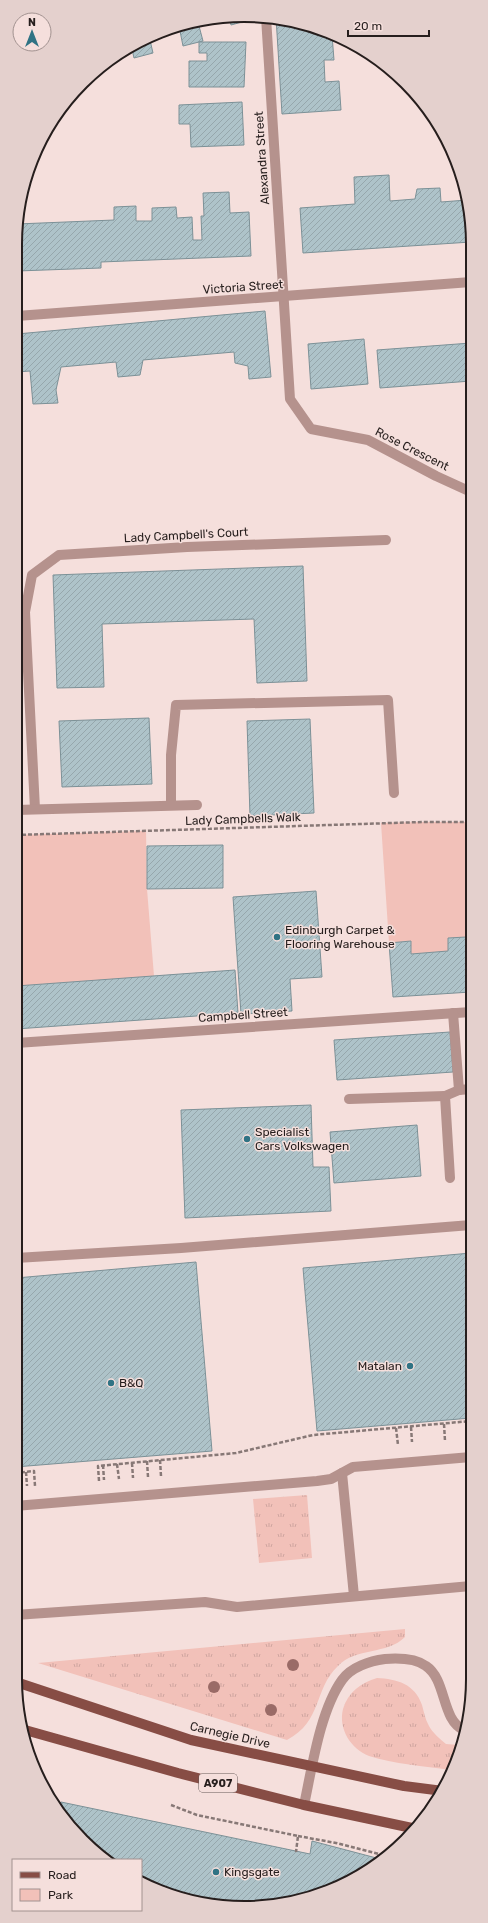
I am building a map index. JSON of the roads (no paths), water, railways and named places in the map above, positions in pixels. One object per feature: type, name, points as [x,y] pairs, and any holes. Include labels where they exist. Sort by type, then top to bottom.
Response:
[{"type":"main road","name":"Carnegie Drive","points":[[22,1684],[191,1740],[404,1786],[436,1790]]},
{"type":"main road","name":"A907","points":[[29,1731],[178,1773],[304,1805],[409,1827]]},
{"type":"street","name":"Alexandra Street","points":[[266,23],[284,297]]},
{"type":"street","name":"Victoria Street","points":[[22,316],[466,282]]},
{"type":"street","name":"Rose Crescent","points":[[284,297],[290,400],[311,429],[368,440],[436,476],[466,490]]},
{"type":"street","name":"Lady Campbell's Court","points":[[22,609],[32,575],[59,556],[187,547],[386,540]]},
{"type":"street","name":"Lady Campbell's Court","points":[[22,626],[35,809]]},
{"type":"street","points":[[171,805],[171,755],[176,705],[388,700],[394,794]]},
{"type":"street","points":[[22,810],[197,805]]},
{"type":"street","name":"Campbell Street","points":[[22,1043],[466,1013]]},
{"type":"street","points":[[453,1014],[459,1090]]},
{"type":"street","points":[[349,1099],[445,1096],[459,1090],[466,1089]]},
{"type":"street","points":[[445,1096],[450,1178]]},
{"type":"street","points":[[22,1258],[181,1248],[466,1225]]},
{"type":"street","points":[[22,1505],[317,1481],[331,1479],[353,1467],[466,1457]]},
{"type":"street","points":[[342,1473],[354,1596]]},
{"type":"street","points":[[22,1615],[204,1602],[237,1607],[466,1586]]},
{"type":"street","points":[[304,1805],[312,1767],[329,1706],[342,1679],[359,1666],[374,1661],[392,1659],[413,1660],[426,1666],[436,1677],[451,1716],[456,1724],[460,1727]]},
{"type":"place","name":"Edinburgh Carpet & Flooring Warehouse","points":[[277,937]]},
{"type":"place","name":"Specialist Cars Volkswagen","points":[[247,1139]]},
{"type":"place","name":"Matalan","points":[[410,1366]]},
{"type":"place","name":"B&Q","points":[[111,1383]]},
{"type":"place","name":"Kingsgate","points":[[216,1872]]}]
